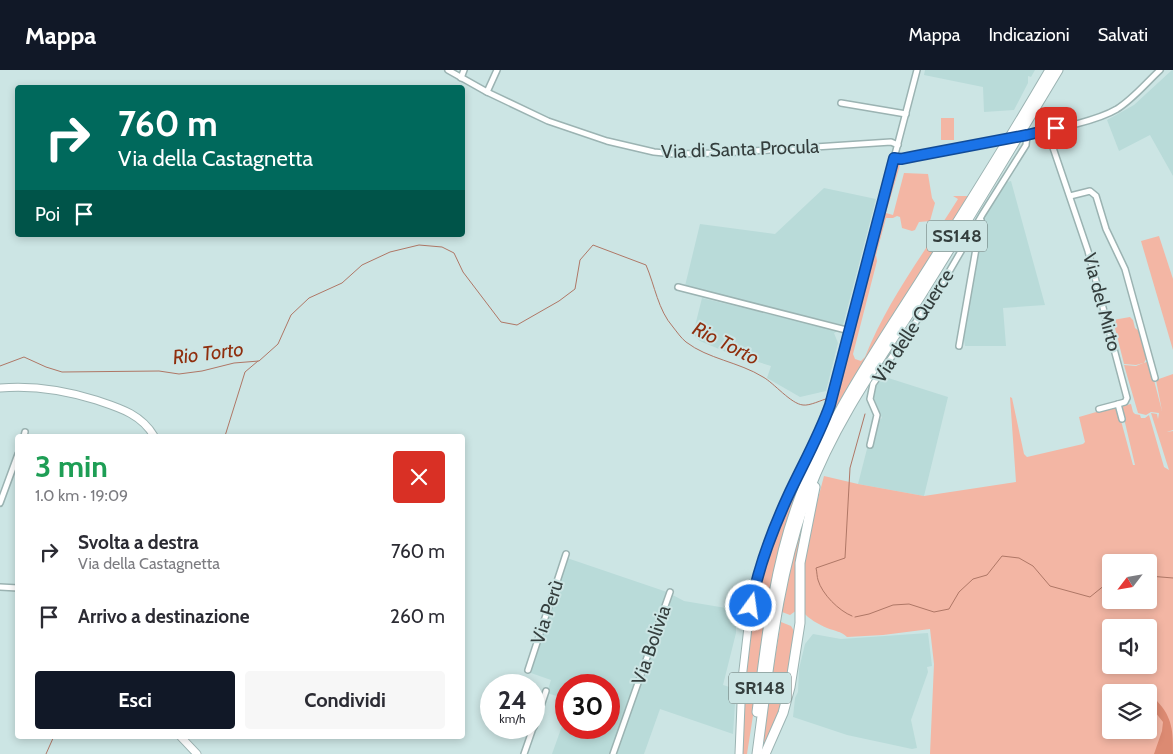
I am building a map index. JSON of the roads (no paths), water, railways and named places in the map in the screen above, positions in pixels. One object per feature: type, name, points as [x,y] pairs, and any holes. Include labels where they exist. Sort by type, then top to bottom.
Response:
[{"type":"highway","name":"SS148","points":[[851,399],[1050,70]]},
{"type":"highway","name":"SS148","points":[[793,528],[811,469],[844,410],[993,180],[1058,70]]},
{"type":"highway","name":"SS148","points":[[793,528],[844,410]]},
{"type":"highway","points":[[765,754],[783,713],[790,687],[800,623],[800,559],[820,464]]},
{"type":"highway","name":"SR148","points":[[751,754],[773,623],[793,528]]},
{"type":"highway","name":"SR148","points":[[756,754],[773,623]]},
{"type":"street","name":"Via di Santa Procula","points":[[448,70],[487,92],[554,124],[617,144],[654,152],[712,153],[891,142],[898,145]]},
{"type":"street","points":[[461,78],[464,70]]},
{"type":"street","points":[[487,92],[497,70]]},
{"type":"street","points":[[739,754],[742,679],[750,610],[762,562],[772,533],[827,413],[918,70]]},
{"type":"street","points":[[894,158],[908,158],[1001,140],[1092,119],[1113,111],[1134,95],[1160,70]]},
{"type":"street","points":[[841,103],[906,114]]},
{"type":"street","name":"Via del Mirto","points":[[1047,130],[1092,263],[1127,398],[1125,402],[1118,404]]},
{"type":"street","name":"Via delle Querce","points":[[870,445],[876,416],[870,400],[873,384],[942,284],[1026,145],[1026,135]]},
{"type":"street","name":"Via del Mirto","points":[[1070,196],[1090,191],[1096,196],[1106,229],[1126,273],[1155,378]]},
{"type":"street","points":[[959,346],[982,215]]},
{"type":"street","points":[[678,287],[850,331]]},
{"type":"street","points":[[0,388],[24,386],[47,388],[112,405],[138,417],[153,434]]},
{"type":"street","points":[[1099,409],[1118,404],[1122,419]]},
{"type":"street","points":[[0,503],[15,462]]},
{"type":"street","name":"Via Perù","points":[[528,670],[566,554]]},
{"type":"street","points":[[0,587],[15,588]]},
{"type":"street","name":"Via Bolivia","points":[[613,754],[670,592]]},
{"type":"street","points":[[183,739],[196,754]]},
{"type":"street","points":[[524,754],[530,739]]},
{"type":"waterway","name":"Rio Torto","points":[[0,366],[24,357],[62,372],[159,371],[179,374],[202,371],[234,363],[259,361],[278,344],[291,315],[309,298],[342,283],[362,265],[390,252],[419,245],[442,247],[454,253],[463,272],[501,322],[517,325],[559,301],[575,289],[580,260],[593,245],[646,265],[660,305],[668,320],[682,339],[695,348],[754,372],[798,404],[809,405],[829,398]]},
{"type":"waterway","points":[[226,434],[245,372],[258,361]]},
{"type":"waterway","name":"Rio Torto","points":[[852,616],[842,610],[827,596],[820,585],[816,568],[845,558],[850,468],[865,414]]},
{"type":"waterway","name":"Rio Torto","points":[[855,617],[893,605],[909,604],[934,612],[949,609],[959,592],[973,579],[987,575],[1002,556],[1019,558],[1033,566],[1050,586],[1090,597],[1102,587]]},
{"type":"waterway","name":"Rio Torto","points":[[1158,577],[1173,578]]},
{"type":"waterway","points":[[46,754],[53,739]]}]
